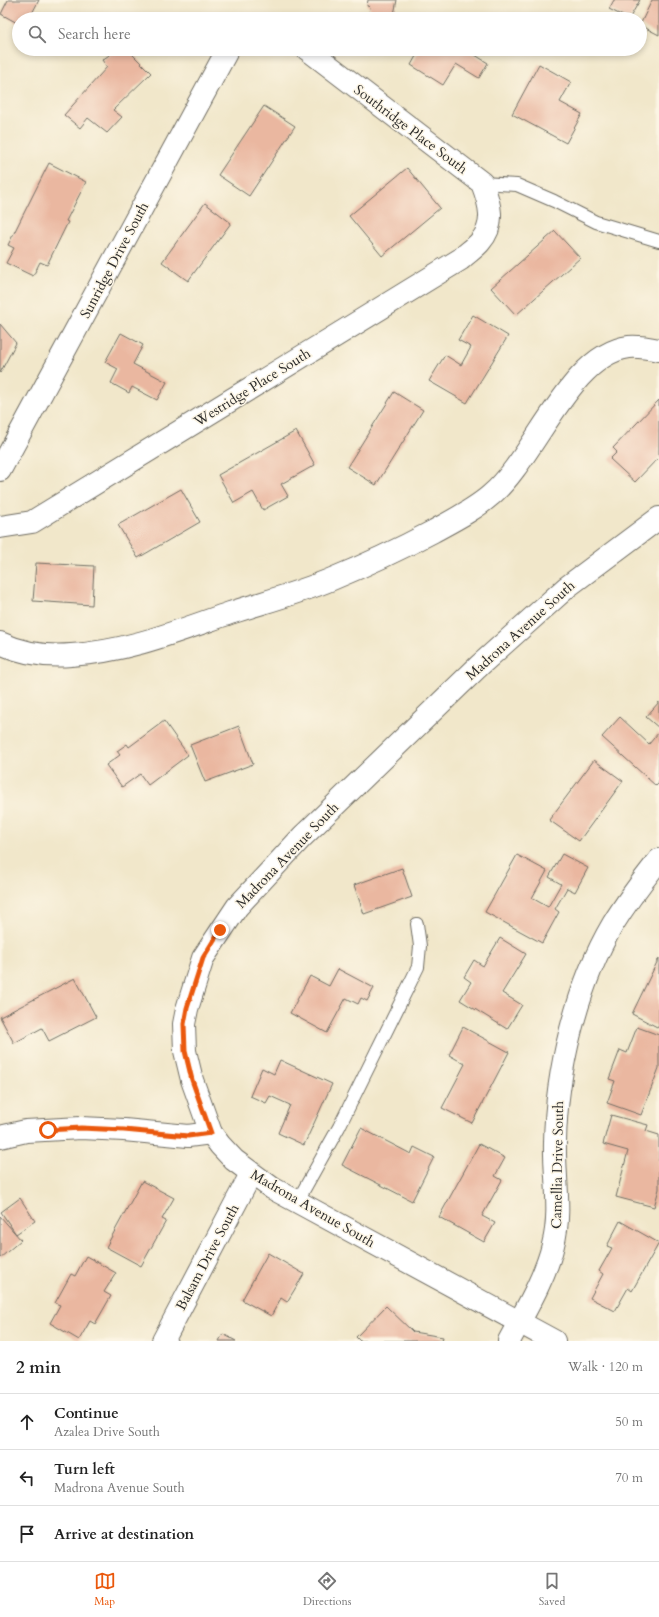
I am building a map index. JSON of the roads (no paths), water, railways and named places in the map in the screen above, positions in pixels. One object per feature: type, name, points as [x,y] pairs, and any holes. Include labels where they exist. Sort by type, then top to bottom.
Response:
[{"type":"street","name":"Sunridge Drive South","points":[[0,470],[224,56]]},
{"type":"street","name":"Southridge Place South","points":[[316,56],[482,183],[491,213],[490,224]]},
{"type":"street","name":"Westridge Place South","points":[[0,527],[32,522],[461,259],[480,242],[490,224]]},
{"type":"street","points":[[0,643],[11,648],[39,655],[71,655],[123,648],[330,580],[400,549],[452,521],[490,496],[509,478],[571,386],[584,372],[599,360],[610,353],[628,347],[643,347],[659,350]]},
{"type":"street","name":"Madrona Avenue South","points":[[554,1341],[514,1332],[272,1188],[234,1160],[211,1133],[192,1080],[185,1051],[184,1024],[187,1008],[203,958],[236,907],[302,837],[480,665],[567,587],[659,518]]},
{"type":"street","name":"Camellia Drive South","points":[[514,1332],[542,1275],[553,1246],[558,1218],[555,1143],[558,1096],[564,1060],[578,1005],[591,968],[613,924],[637,887],[659,860]]},
{"type":"street","points":[[0,1137],[26,1132],[81,1128],[124,1130],[188,1136],[211,1133]]},
{"type":"street","name":"Balsam Drive South","points":[[163,1341],[251,1174]]},
{"type":"lane","points":[[482,183],[517,185],[554,201],[596,222],[659,241]]},
{"type":"lane","points":[[297,1202],[340,1127],[418,967],[420,946],[417,924]]}]
